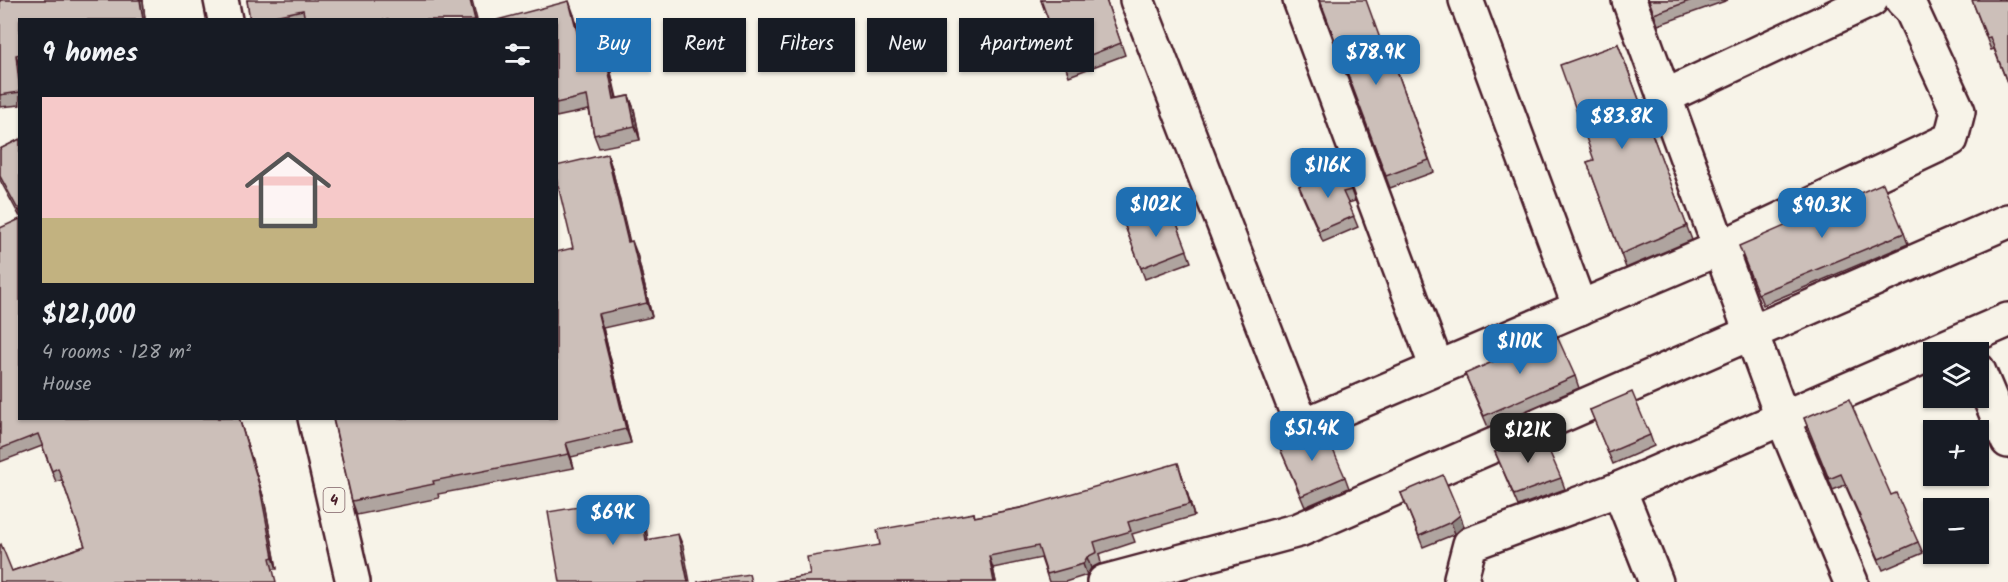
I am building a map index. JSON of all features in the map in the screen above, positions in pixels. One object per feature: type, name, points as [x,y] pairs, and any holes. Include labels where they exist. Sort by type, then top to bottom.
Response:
[{"type":"main road","points":[[221,0],[225,18]]},
{"type":"main road","points":[[1137,0],[1302,426],[1720,248],[1951,139],[1958,111],[1911,9],[1902,0]]},
{"type":"main road","points":[[1300,0],[1437,368]]},
{"type":"main road","points":[[1466,0],[1580,308]]},
{"type":"main road","points":[[1629,0],[1782,417],[1851,582]]},
{"type":"main road","points":[[1664,97],[1871,0]]},
{"type":"main road","points":[[1104,582],[1299,530],[2008,221]]},
{"type":"main road","points":[[1973,342],[2008,320]]},
{"type":"main road","points":[[1463,582],[1461,578],[1470,544],[1619,489],[1782,417],[1923,362]]},
{"type":"main road","points":[[1989,396],[2008,441]]},
{"type":"main road","name":"4","points":[[315,420],[353,582]]},
{"type":"main road","points":[[1619,489],[1656,582]]},
{"type":"building","points":[[0,0],[140,0],[143,18],[18,18],[18,54],[16,55],[18,92],[0,95]]},
{"type":"building","points":[[247,0],[470,0],[474,18],[305,18],[303,10],[265,18],[250,18]]},
{"type":"building","points":[[1041,0],[1106,0],[1121,43],[1094,54],[1094,18],[1048,18]]},
{"type":"building","points":[[1320,0],[1366,0],[1391,69],[1396,68],[1429,160],[1386,176]]},
{"type":"building","points":[[1649,0],[1692,0],[1654,14]]},
{"type":"building","points":[[1972,0],[2008,0],[2007,82],[1990,37],[1987,38]]},
{"type":"building","points":[[569,1],[576,28],[576,72],[609,72],[614,99],[629,96],[635,126],[594,135],[587,96],[558,103],[558,18],[505,18]]},
{"type":"building","points":[[1618,44],[1687,226],[1621,254],[1587,162],[1594,160],[1560,65]]},
{"type":"building","points":[[18,140],[18,209],[0,176],[0,149]]},
{"type":"building","points":[[607,154],[628,242],[632,241],[647,303],[598,314],[626,429],[566,443],[569,454],[433,481],[434,484],[352,501],[333,420],[558,420],[558,252],[573,248],[558,185],[558,166]]},
{"type":"building","points":[[1342,167],[1351,190],[1343,192],[1354,216],[1319,231],[1299,186]]},
{"type":"building","points":[[1883,183],[1904,233],[1758,294],[1739,246]]},
{"type":"building","points":[[1171,208],[1187,250],[1141,268],[1125,226]]},
{"type":"building","points":[[18,220],[18,420],[240,420],[260,488],[273,557],[270,558],[276,582],[0,582],[1,544],[12,571],[85,546],[58,468],[52,471],[38,434],[0,449],[0,228]]},
{"type":"building","points":[[1556,334],[1575,376],[1484,416],[1465,374]]},
{"type":"building","points":[[1632,392],[1650,435],[1608,453],[1590,410]]},
{"type":"building","points":[[1849,399],[1891,495],[1896,493],[1918,542],[1879,559],[1841,474],[1829,479],[1804,418]]},
{"type":"building","points":[[1323,427],[1345,477],[1301,496],[1279,446]]},
{"type":"building","points":[[1541,432],[1561,478],[1514,495],[1495,452]]},
{"type":"building","points":[[1178,463],[1190,504],[1128,522],[1131,531],[1094,542],[1097,552],[1087,557],[1083,564],[1047,574],[1038,546],[989,556],[994,582],[774,582],[810,575],[807,557],[880,545],[877,530],[974,513],[974,517],[1021,508]]},
{"type":"building","points":[[1443,475],[1460,515],[1451,522],[1419,536],[1401,493]]},
{"type":"building","points":[[639,497],[646,540],[678,534],[688,582],[560,582],[548,512]]},
{"type":"building","points":[[749,574],[751,582],[697,582]]}]
